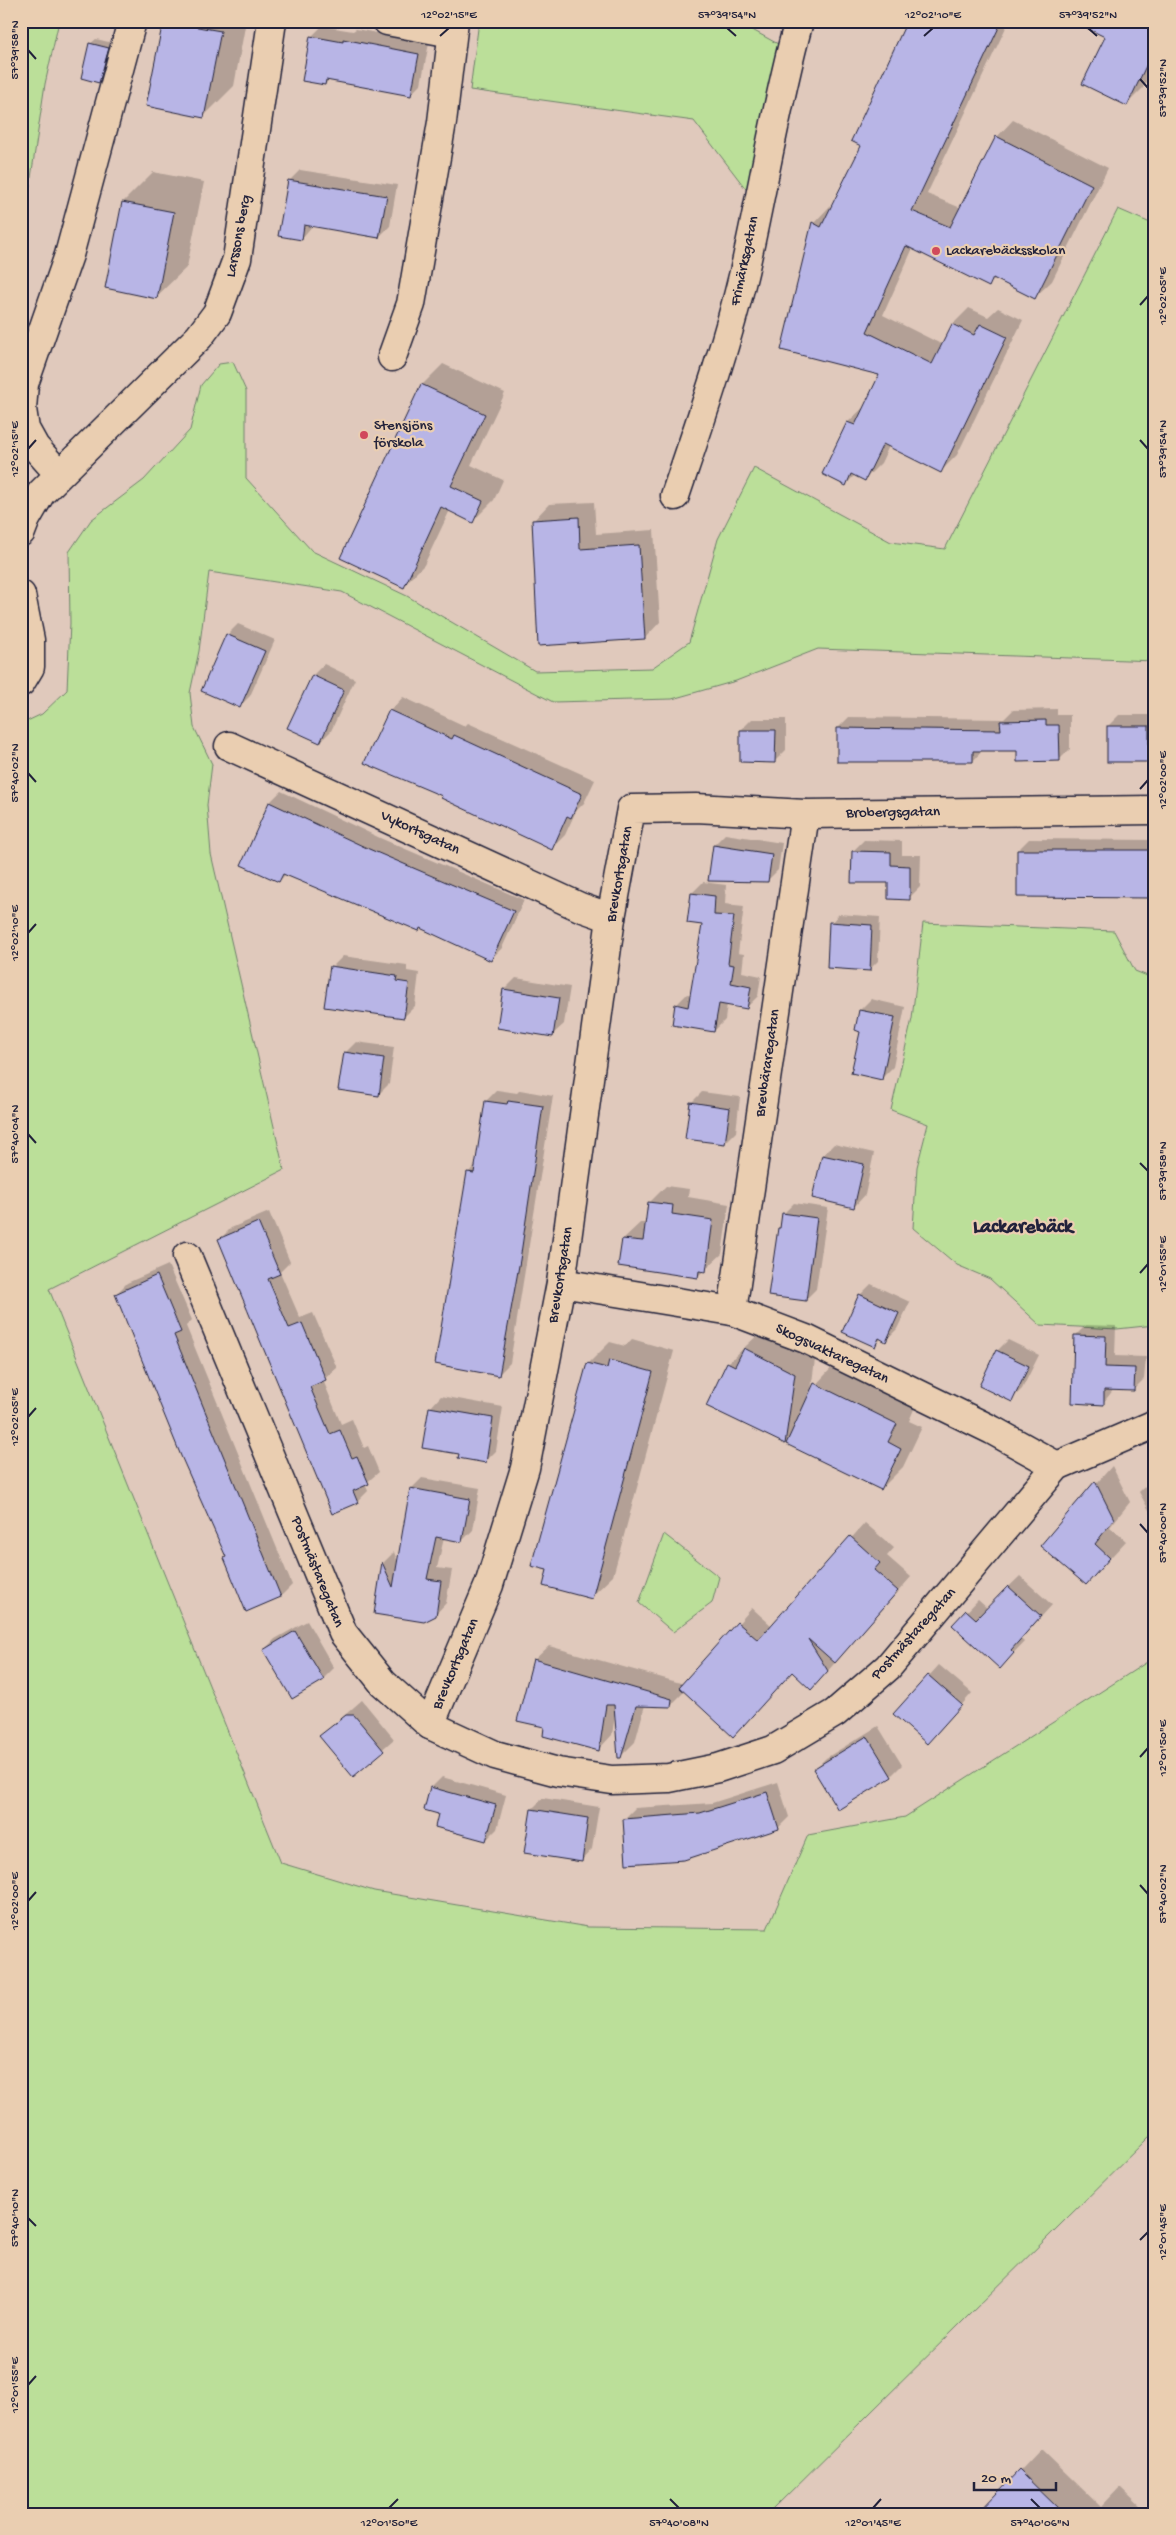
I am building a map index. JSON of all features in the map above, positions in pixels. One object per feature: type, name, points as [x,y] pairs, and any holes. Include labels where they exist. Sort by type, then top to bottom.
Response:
[{"type":"street","points":[[59,474],[35,447],[25,428],[22,408],[24,384],[69,255],[132,21]]},
{"type":"street","name":"Larssons berg","points":[[21,532],[41,493],[199,338],[217,313],[237,259],[272,21]]},
{"type":"street","points":[[387,21],[453,27],[442,122],[411,304],[392,357]]},
{"type":"street","name":"Frimärksgatan","points":[[675,496],[726,345],[744,271],[768,151],[799,21]]},
{"type":"street","points":[[21,595],[30,640],[30,668],[21,682]]},
{"type":"street","name":"Vykortsgatan","points":[[229,746],[571,903],[611,918]]},
{"type":"street","name":"Brobergsgatan","points":[[632,809],[696,808],[804,814],[1155,810]]},
{"type":"street","name":"Brevkortsgatan","points":[[430,1725],[489,1585],[526,1468],[561,1282],[611,918],[632,809]]},
{"type":"street","name":"Brevbäraregatan","points":[[732,1312],[804,814]]},
{"type":"street","name":"Postmästaregatan","points":[[186,1256],[343,1633],[383,1684],[430,1725],[495,1755],[558,1772],[612,1780],[669,1778],[718,1768],[773,1750],[835,1713],[888,1667],[1058,1466],[1155,1424]]},
{"type":"street","name":"Skogsvaktaregatan","points":[[561,1282],[732,1312],[806,1339],[992,1430],[1058,1466]]},
{"type":"green space","points":[[21,21],[59,21],[45,84],[26,211],[21,228]]},
{"type":"green space","points":[[479,21],[736,21],[778,44],[749,193],[694,121],[470,90]]},
{"type":"green space","points":[[1118,209],[1155,225],[1155,661],[818,649],[736,681],[672,699],[553,702],[342,592],[209,572],[199,651],[190,693],[194,727],[212,764],[207,805],[211,854],[284,1170],[49,1289],[281,1863],[374,1891],[588,1927],[767,1929],[808,1835],[905,1817],[1155,1657],[1155,2131],[771,2511],[774,2514],[21,2514],[21,724],[42,714],[67,690],[70,623],[69,552],[91,520],[144,480],[190,430],[201,385],[219,364],[233,362],[246,391],[246,478],[312,551],[407,596],[535,671],[652,668],[689,642],[718,539],[754,468],[891,542],[945,549]]},
{"type":"green space","points":[[923,923],[1114,931],[1135,971],[1155,979],[1155,1325],[1117,1329],[1040,1325],[990,1279],[957,1265],[913,1228],[917,1167],[928,1124],[891,1110],[912,1019]]},
{"type":"green space","points":[[664,1534],[719,1577],[712,1603],[673,1632],[639,1603]]},
{"type":"building","points":[[163,21],[221,31],[204,118],[146,106]]},
{"type":"building","points":[[907,21],[1002,21],[912,211],[950,227],[996,136],[1092,185],[1035,299],[993,278],[989,287],[906,246],[867,332],[932,364],[952,324],[974,335],[980,324],[1007,337],[941,473],[883,444],[865,481],[851,474],[846,486],[822,474],[847,422],[855,425],[879,375],[781,350],[812,222],[821,227],[861,146],[851,141]]},
{"type":"building","points":[[1072,21],[1155,21],[1155,47],[1127,106],[1082,84],[1105,37]]},
{"type":"building","points":[[310,36],[343,42],[343,39],[419,54],[411,96],[326,80],[325,85],[302,81]]},
{"type":"building","points":[[89,43],[109,48],[99,83],[81,78]]},
{"type":"building","points":[[288,180],[387,196],[379,238],[304,225],[302,240],[278,236]]},
{"type":"building","points":[[122,202],[174,212],[157,299],[105,288]]},
{"type":"building","points":[[421,384],[485,414],[451,486],[483,501],[473,523],[441,507],[404,588],[340,558]]},
{"type":"building","points":[[579,517],[580,549],[639,545],[645,639],[538,646],[532,520]]},
{"type":"building","points":[[226,634],[265,651],[240,708],[201,691]]},
{"type":"building","points":[[312,675],[344,690],[320,743],[287,728]]},
{"type":"building","points":[[389,710],[452,739],[454,735],[582,794],[571,818],[567,816],[552,850],[441,798],[442,796],[364,763]]},
{"type":"building","points":[[1046,720],[1046,725],[1059,725],[1060,761],[1017,762],[1017,751],[973,751],[973,762],[837,762],[837,728],[1001,730],[1000,721]]},
{"type":"building","points":[[1107,726],[1149,726],[1149,762],[1107,762]]},
{"type":"building","points":[[740,730],[776,730],[775,763],[740,762]]},
{"type":"building","points":[[269,802],[369,849],[514,911],[491,961],[420,928],[419,931],[283,874],[279,882],[241,865]]},
{"type":"building","points":[[713,845],[772,854],[768,882],[708,881]]},
{"type":"building","points":[[1017,850],[1151,850],[1151,898],[1017,897]]},
{"type":"building","points":[[852,851],[891,852],[891,865],[910,866],[910,900],[888,899],[888,883],[851,883]]},
{"type":"building","points":[[691,893],[715,896],[714,915],[734,916],[728,964],[734,965],[731,983],[751,987],[747,1009],[719,1004],[714,1032],[672,1025],[675,1004],[688,1007],[702,925],[687,923]]},
{"type":"building","points":[[829,922],[872,925],[870,971],[827,968]]},
{"type":"building","points":[[330,966],[397,976],[396,981],[409,983],[404,1018],[324,1007]]},
{"type":"building","points":[[503,989],[559,998],[553,1037],[497,1028]]},
{"type":"building","points":[[859,1010],[895,1017],[882,1080],[851,1073],[860,1032],[855,1030]]},
{"type":"building","points":[[344,1052],[384,1058],[379,1096],[338,1090]]},
{"type":"building","points":[[485,1101],[507,1104],[508,1101],[543,1106],[520,1260],[499,1376],[435,1364],[467,1172],[474,1173]]},
{"type":"building","points":[[690,1102],[730,1108],[725,1144],[685,1139]]},
{"type":"building","points":[[822,1155],[864,1164],[854,1208],[812,1198]]},
{"type":"building","points":[[648,1202],[673,1205],[672,1214],[713,1220],[706,1272],[699,1271],[698,1278],[618,1266],[622,1239],[643,1241]]},
{"type":"building","points":[[782,1213],[817,1218],[806,1301],[768,1296]]},
{"type":"building","points":[[258,1222],[280,1274],[268,1279],[289,1328],[302,1323],[326,1380],[310,1387],[330,1434],[340,1430],[352,1458],[357,1456],[369,1484],[353,1491],[358,1503],[332,1514],[218,1239]]},
{"type":"building","points":[[157,1275],[181,1332],[174,1335],[281,1597],[246,1612],[224,1558],[226,1557],[181,1456],[115,1294]]},
{"type":"building","points":[[859,1294],[899,1313],[886,1342],[879,1338],[875,1347],[842,1332]]},
{"type":"building","points":[[1074,1335],[1106,1336],[1105,1367],[1135,1368],[1134,1391],[1104,1390],[1104,1405],[1072,1403]]},
{"type":"building","points":[[744,1348],[795,1374],[785,1444],[706,1406],[727,1362],[735,1366]]},
{"type":"building","points":[[996,1350],[1029,1366],[1012,1402],[979,1386]]},
{"type":"building","points":[[609,1360],[653,1372],[592,1599],[543,1586],[547,1570],[531,1566],[587,1363],[607,1368]]},
{"type":"building","points":[[814,1383],[897,1424],[888,1442],[901,1449],[881,1490],[786,1444]]},
{"type":"building","points":[[429,1407],[493,1418],[486,1463],[458,1458],[459,1454],[422,1448]]},
{"type":"building","points":[[1095,1481],[1114,1519],[1095,1544],[1110,1558],[1086,1585],[1040,1546]]},
{"type":"building","points":[[410,1488],[470,1499],[462,1542],[436,1537],[427,1579],[441,1581],[436,1616],[424,1622],[374,1614],[382,1562],[393,1587]]},
{"type":"building","points":[[850,1536],[880,1563],[874,1570],[898,1591],[835,1663],[808,1639],[828,1671],[811,1690],[792,1672],[733,1737],[679,1687],[737,1622],[758,1640]]},
{"type":"building","points":[[1008,1586],[1041,1616],[1011,1650],[1014,1653],[1000,1669],[952,1625],[966,1610],[976,1619]]},
{"type":"building","points":[[295,1631],[324,1680],[292,1699],[263,1650]]},
{"type":"building","points":[[533,1659],[672,1699],[671,1707],[636,1706],[621,1758],[618,1758],[614,1705],[606,1705],[599,1751],[543,1736],[544,1727],[517,1721]]},
{"type":"building","points":[[928,1675],[962,1705],[927,1744],[893,1714]]},
{"type":"building","points":[[346,1715],[354,1715],[384,1751],[353,1777],[319,1736]]},
{"type":"building","points":[[867,1736],[892,1777],[838,1810],[813,1769]]},
{"type":"building","points":[[430,1787],[496,1805],[486,1841],[435,1827],[438,1814],[424,1810]]},
{"type":"building","points":[[767,1792],[779,1829],[684,1860],[626,1864],[623,1819],[700,1813]]},
{"type":"building","points":[[531,1809],[588,1818],[582,1862],[524,1853]]},
{"type":"building","points":[[1019,2470],[1064,2514],[977,2514]]},
{"type":"place","name":"Lackarebäcksskolan","points":[[936,251]]},
{"type":"place","name":"Stensjöns förskola","points":[[364,435]]},
{"type":"district","name":"Lackarebäck","points":[[1023,1228]]}]
